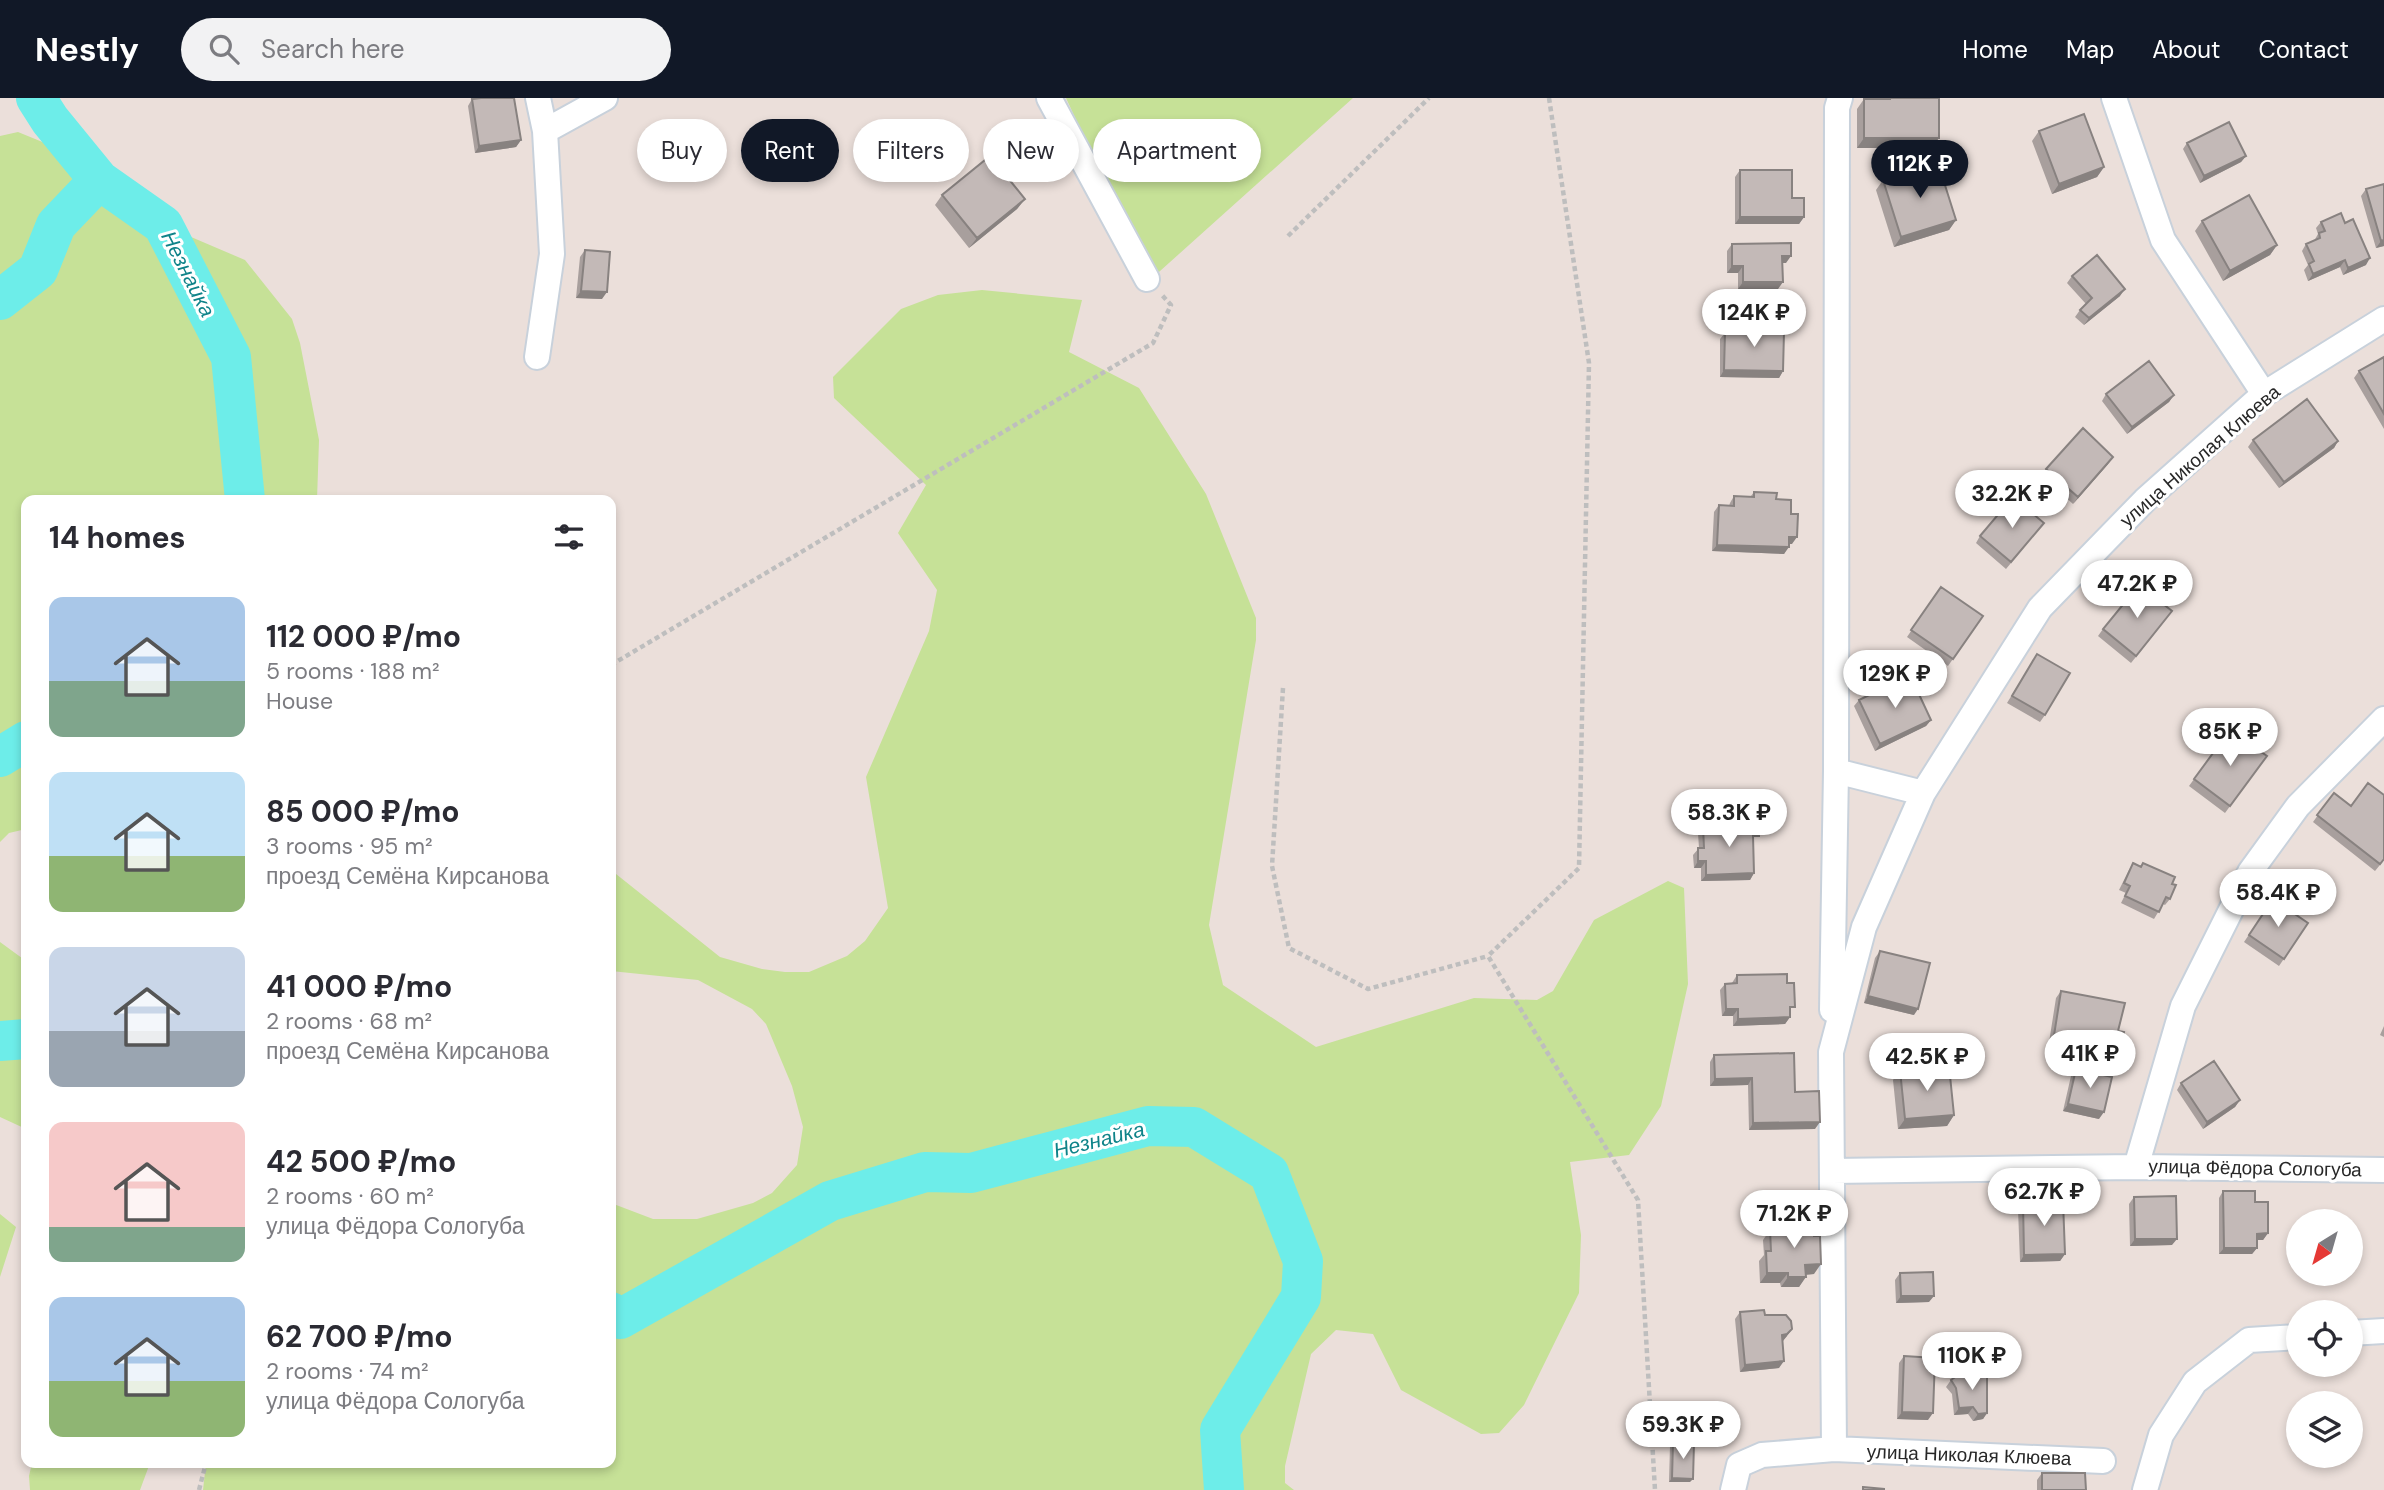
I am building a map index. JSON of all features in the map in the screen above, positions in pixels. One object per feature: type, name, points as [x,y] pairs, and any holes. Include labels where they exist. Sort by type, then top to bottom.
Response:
[{"type":"street","points":[[537,356],[552,254],[545,131],[538,98]]},
{"type":"street","points":[[545,131],[605,98]]},
{"type":"street","points":[[1049,98],[1147,279]]},
{"type":"street","points":[[1831,1052],[1836,771],[1837,108],[1840,98]]},
{"type":"street","points":[[2113,98],[2163,240],[2264,394]]},
{"type":"street","name":"улица Николая Клюева","points":[[1834,1449],[1831,1052],[1864,927],[1923,793],[2040,608],[2145,500],[2264,394],[2384,318]]},
{"type":"street","points":[[2136,1167],[2183,1006],[2250,872],[2298,806],[2384,719]]},
{"type":"street","points":[[1836,771],[1923,793]]},
{"type":"street","name":"улица Фёдора Сологуба","points":[[1832,1171],[2136,1167],[2384,1170]]},
{"type":"street","points":[[2363,1333],[2384,1331]]},
{"type":"street","points":[[2145,1490],[2161,1435],[2195,1382],[2249,1340],[2286,1338]]},
{"type":"street","name":"улица Николая Клюева","points":[[1733,1490],[1739,1465],[1762,1455],[1834,1449],[2103,1461]]},
{"type":"path","points":[[1288,236],[1429,98]]},
{"type":"path","points":[[1283,688],[1272,866],[1289,948],[1368,989],[1488,956],[1578,869],[1589,363],[1549,98]]},
{"type":"path","points":[[616,662],[1153,343],[1171,305],[1147,279]]},
{"type":"path","points":[[1488,956],[1638,1200],[1655,1490]]},
{"type":"path","points":[[200,1490],[205,1468]]},
{"type":"green space","points":[[1066,98],[1353,98],[1261,180],[1261,119],[1093,119],[1093,156],[1079,126],[1079,119],[1076,119]]},
{"type":"green space","points":[[18,132],[106,168],[163,225],[245,260],[292,319],[300,343],[319,440],[317,495],[21,495],[21,830],[9,833],[0,842],[0,136]]},
{"type":"green space","points":[[1105,182],[1259,182],[1150,280]]},
{"type":"green space","points":[[982,290],[1082,300],[1069,352],[1139,388],[1206,494],[1256,618],[1256,640],[1209,925],[1223,985],[1316,1047],[1474,998],[1537,1000],[1553,991],[1594,920],[1668,881],[1684,888],[1688,984],[1661,1106],[1629,1155],[1570,1162],[1581,1235],[1579,1293],[1524,1405],[1499,1433],[1481,1434],[1401,1390],[1373,1334],[1336,1330],[1311,1354],[1285,1466],[1285,1483],[1294,1490],[203,1490],[205,1468],[616,1468],[616,1205],[653,1219],[697,1219],[753,1203],[772,1193],[797,1165],[803,1127],[792,1086],[766,1024],[752,1009],[698,980],[616,972],[616,874],[720,957],[762,969],[785,972],[809,972],[847,956],[865,941],[888,908],[866,777],[929,631],[937,590],[898,533],[926,485],[834,398],[833,377],[901,309],[938,295]]},
{"type":"green space","points":[[0,942],[21,957],[21,1127],[0,1117]]},
{"type":"green space","points":[[0,1214],[16,1227],[0,1277]]},
{"type":"green space","points":[[31,1468],[148,1468],[140,1490],[30,1490]]},
{"type":"building","points":[[514,98],[521,140],[479,146],[472,99]]},
{"type":"building","points":[[1939,98],[1939,138],[1864,138],[1864,99]]},
{"type":"building","points":[[2084,114],[2104,167],[2059,184],[2039,131]]},
{"type":"building","points":[[2229,122],[2246,156],[2204,176],[2187,143]]},
{"type":"building","points":[[983,162],[983,182],[1011,182],[1025,199],[977,238],[942,195],[958,182],[969,182],[969,173]]},
{"type":"building","points":[[1938,163],[1956,220],[1901,237],[1883,180]]},
{"type":"building","points":[[1740,170],[1792,170],[1792,198],[1804,198],[1804,217],[1740,217]]},
{"type":"building","points":[[2384,184],[2384,240],[2381,241],[2366,189]]},
{"type":"building","points":[[2249,195],[2277,245],[2230,271],[2202,221]]},
{"type":"building","points":[[2341,213],[2345,223],[2353,219],[2370,258],[2348,268],[2345,260],[2313,274],[2309,264],[2314,261],[2306,244],[2320,238],[2319,233],[2325,231],[2321,222]]},
{"type":"building","points":[[1791,243],[1791,256],[1782,256],[1783,282],[1743,282],[1743,266],[1732,266],[1732,244]]},
{"type":"building","points":[[585,250],[610,252],[607,292],[581,291]]},
{"type":"building","points":[[2097,255],[2125,289],[2089,318],[2080,310],[2092,298],[2072,276]]},
{"type":"building","points":[[1737,320],[1755,321],[1755,332],[1784,332],[1783,371],[1724,370],[1725,333],[1737,333]]},
{"type":"building","points":[[2384,357],[2384,414],[2359,371]]},
{"type":"building","points":[[2149,361],[2174,395],[2132,427],[2106,394]]},
{"type":"building","points":[[2307,399],[2338,441],[2284,482],[2253,440]]},
{"type":"building","points":[[2083,428],[2113,457],[2078,497],[2046,469]]},
{"type":"building","points":[[1754,492],[1777,493],[1776,499],[1791,500],[1791,514],[1798,514],[1797,537],[1789,537],[1789,547],[1717,545],[1719,505],[1734,506],[1734,496],[1754,497]]},
{"type":"building","points":[[2013,497],[2044,523],[2011,562],[1980,536]]},
{"type":"building","points":[[2139,585],[2172,611],[2136,656],[2103,629]]},
{"type":"building","points":[[1941,587],[1983,616],[1953,659],[1911,630]]},
{"type":"building","points":[[2037,654],[2070,673],[2045,715],[2012,696]]},
{"type":"building","points":[[1910,675],[1931,720],[1880,744],[1859,700]]},
{"type":"building","points":[[2230,730],[2267,756],[2230,806],[2194,779]]},
{"type":"building","points":[[2368,783],[2384,795],[2384,859],[2380,864],[2317,815],[2334,793],[2351,806]]},
{"type":"building","points":[[1758,821],[1759,836],[1753,836],[1754,873],[1706,875],[1706,861],[1698,861],[1698,848],[1704,848],[1703,826],[1747,825],[1747,822]]},
{"type":"building","points":[[2133,863],[2141,867],[2143,863],[2175,877],[2172,884],[2176,885],[2170,899],[2166,897],[2159,912],[2125,896],[2130,886],[2124,883]]},
{"type":"building","points":[[2273,899],[2308,923],[2284,959],[2249,935]]},
{"type":"building","points":[[1880,951],[1930,963],[1918,1009],[1868,996]]},
{"type":"building","points":[[1787,974],[1787,983],[1794,983],[1795,1007],[1790,1007],[1790,1017],[1738,1019],[1738,1009],[1726,1009],[1725,984],[1737,983],[1737,975]]},
{"type":"building","points":[[2061,991],[2125,1003],[2118,1031],[2124,1032],[2118,1060],[2052,1048]]},
{"type":"building","points":[[1794,1053],[1795,1092],[1819,1091],[1820,1122],[1753,1123],[1752,1078],[1715,1079],[1714,1055]]},
{"type":"building","points":[[2214,1061],[2240,1100],[2207,1122],[2181,1083]]},
{"type":"building","points":[[1949,1066],[1954,1115],[1905,1119],[1900,1070]]},
{"type":"building","points":[[2076,1069],[2112,1077],[2104,1112],[2068,1104]]},
{"type":"building","points":[[2223,1191],[2255,1191],[2255,1202],[2268,1202],[2268,1233],[2257,1234],[2257,1248],[2224,1248]]},
{"type":"building","points":[[2176,1196],[2177,1239],[2135,1239],[2134,1197]]},
{"type":"building","points":[[2063,1201],[2065,1254],[2024,1255],[2023,1202]]},
{"type":"building","points":[[1814,1223],[1814,1236],[1820,1236],[1821,1264],[1805,1265],[1806,1277],[1788,1277],[1788,1273],[1767,1273],[1766,1251],[1771,1251],[1770,1230],[1790,1229],[1790,1224]]},
{"type":"building","points":[[1933,1272],[1934,1296],[1901,1296],[1900,1273]]},
{"type":"building","points":[[1764,1310],[1765,1315],[1786,1315],[1791,1321],[1792,1329],[1782,1335],[1784,1361],[1745,1365],[1740,1312]]},
{"type":"building","points":[[1904,1356],[1935,1358],[1933,1413],[1902,1412]]},
{"type":"building","points":[[1987,1374],[1987,1413],[1978,1414],[1973,1407],[1959,1408],[1956,1388],[1951,1380],[1958,1375]]},
{"type":"building","points":[[1673,1443],[1694,1443],[1693,1479],[1672,1478]]},
{"type":"building","points":[[2042,1473],[2085,1473],[2086,1490],[2042,1490]]},
{"type":"building","points":[[1863,1487],[1884,1489],[1884,1490],[1863,1490]]},
{"type":"waterway","name":"Незнайка","points":[[36,98],[50,120],[99,180],[163,225],[231,357],[245,495]]},
{"type":"waterway","points":[[0,300],[38,270],[56,225],[99,180]]},
{"type":"waterway","name":"Незнайка","points":[[0,757],[21,744]]},
{"type":"waterway","name":"Незнайка","points":[[0,1041],[21,1039]]},
{"type":"waterway","name":"Незнайка","points":[[616,1316],[620,1319],[830,1201],[925,1172],[971,1173],[1148,1126],[1194,1127],[1269,1173],[1303,1261],[1301,1297],[1220,1430],[1224,1490]]}]
